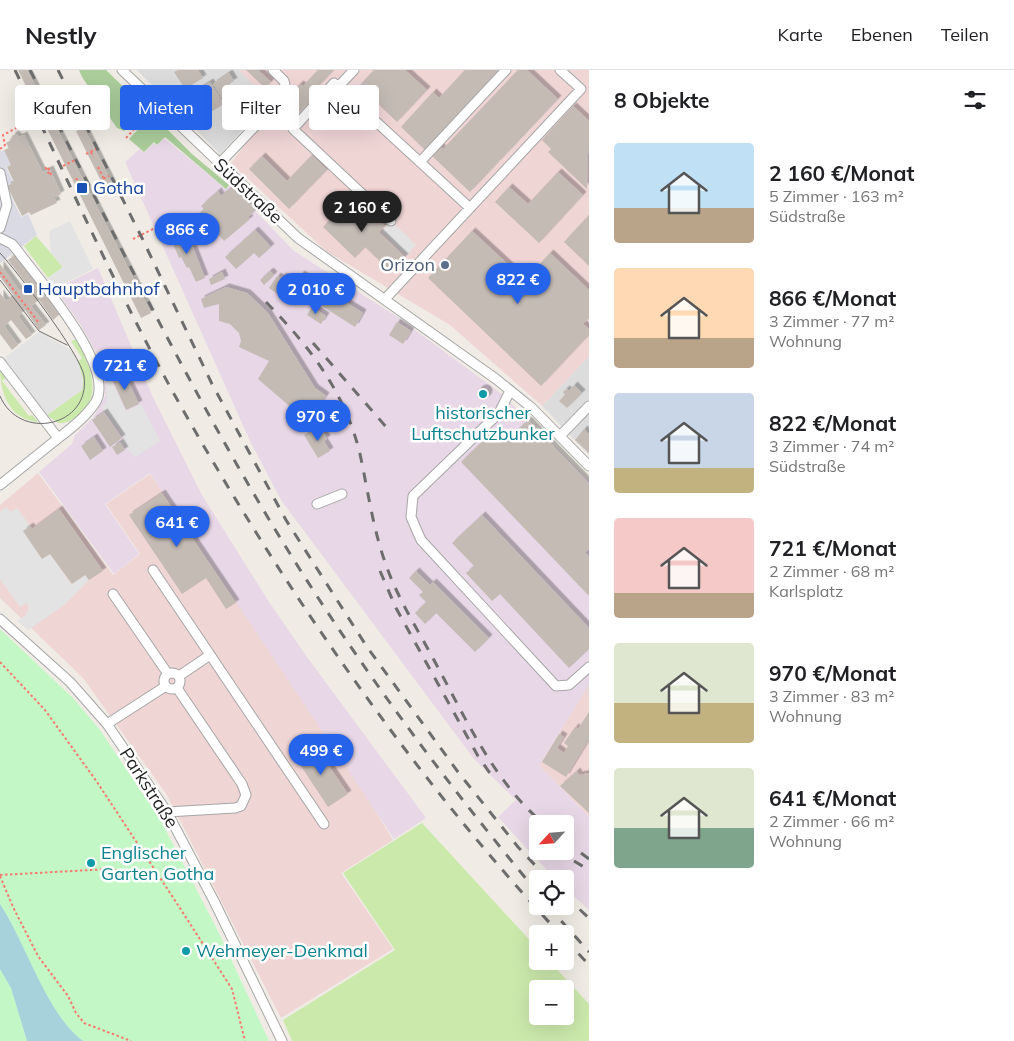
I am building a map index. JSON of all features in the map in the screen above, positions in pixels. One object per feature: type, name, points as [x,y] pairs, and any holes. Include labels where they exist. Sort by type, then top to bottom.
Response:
[{"type":"street","name":"Südstraße","points":[[122,70],[137,85]]},
{"type":"street","points":[[219,164],[264,117],[286,89],[284,81],[273,70]]},
{"type":"street","points":[[340,85],[354,70]]},
{"type":"street","points":[[420,162],[506,70]]},
{"type":"street","points":[[386,298],[581,89],[560,70]]},
{"type":"street","points":[[309,110],[293,128],[391,222]]},
{"type":"street","points":[[379,124],[470,208]]},
{"type":"street","name":"Südstraße","points":[[183,130],[311,249],[386,298],[510,391],[560,436],[589,466]]},
{"type":"street","points":[[0,173],[9,204],[0,228]]},
{"type":"street","points":[[0,238],[12,244],[56,301],[91,355],[100,382],[95,404],[76,424],[0,485]]},
{"type":"street","points":[[0,362],[58,438]]},
{"type":"street","points":[[510,391],[499,414],[412,496],[411,517],[421,540],[556,686],[569,685],[589,667]]},
{"type":"street","points":[[560,436],[589,406]]},
{"type":"street","points":[[317,504],[342,494]]},
{"type":"street","points":[[153,570],[324,824]]},
{"type":"street","points":[[113,594],[168,674]]},
{"type":"street","name":"Parkstraße","points":[[0,619],[70,682],[107,724],[167,812],[214,901],[282,1041]]},
{"type":"street","points":[[179,676],[210,655]]},
{"type":"street","points":[[174,672],[179,676],[181,682],[177,688],[170,689],[166,686],[164,680],[168,674],[174,672]]},
{"type":"street","points":[[107,724],[166,686]]},
{"type":"street","points":[[167,812],[235,808],[240,806],[246,795],[242,784],[177,688]]},
{"type":"path","points":[[0,149],[5,146],[3,136],[15,129]]},
{"type":"path","points":[[126,138],[134,130]]},
{"type":"path","points":[[86,154],[96,149]]},
{"type":"path","points":[[91,152],[93,156]]},
{"type":"path","points":[[63,166],[75,160]]},
{"type":"path","points":[[69,164],[71,168]]},
{"type":"path","points":[[49,174],[46,168],[48,167],[52,176]]},
{"type":"path","points":[[98,167],[104,179]]},
{"type":"path","points":[[99,181],[109,176]]},
{"type":"path","points":[[76,178],[82,190]]},
{"type":"path","points":[[76,193],[89,187]]},
{"type":"path","points":[[133,239],[158,226]]},
{"type":"path","points":[[0,272],[38,323]]},
{"type":"path","points":[[0,662],[45,710],[97,782],[232,989],[245,1041]]},
{"type":"path","points":[[131,1041],[84,1023],[76,1013],[68,996],[38,956],[13,907],[0,875],[109,869],[157,874]]},
{"type":"shaded area","points":[[137,70],[239,70],[255,85],[222,85],[222,130],[243,130],[220,154],[196,130],[212,130],[212,85],[152,85]]},
{"type":"shaded area","points":[[239,70],[589,70],[589,356],[542,406],[450,325],[326,251],[231,163],[256,130],[299,130],[299,85],[254,85]]},
{"type":"shaded area","points":[[164,138],[226,189],[230,185],[294,251],[396,316],[502,394],[589,481],[589,685],[539,765],[589,817],[589,910],[574,896],[574,870],[547,870],[538,860],[574,860],[574,815],[529,815],[529,851],[498,817],[516,800],[474,759],[281,500],[250,441],[125,162],[140,149],[144,153],[154,143],[157,146]]},
{"type":"shaded area","points":[[4,150],[11,165],[6,167],[13,182],[6,186],[21,217],[28,214],[37,235],[0,263],[0,151]]},
{"type":"shaded area","points":[[70,221],[93,269],[55,288],[48,278],[63,267],[51,253],[49,231]]},
{"type":"shaded area","points":[[391,221],[416,245],[406,256],[381,232]]},
{"type":"shaded area","points":[[98,268],[152,395],[202,495],[269,602],[307,657],[426,818],[394,839],[150,473],[105,504],[139,554],[114,574],[39,472],[72,444],[75,435],[93,418],[105,396],[105,368],[79,322],[55,289]]},
{"type":"shaded area","points":[[39,332],[72,351],[78,361],[83,380],[82,390],[47,415],[4,358]]},
{"type":"shaded area","points":[[589,356],[589,455],[542,406]]},
{"type":"shaded area","points":[[110,378],[126,411],[141,404],[160,441],[135,457],[121,443],[124,438],[102,407],[107,401],[106,379]]},
{"type":"shaded area","points":[[38,473],[113,575],[140,554],[106,504],[150,474],[275,646],[393,840],[341,873],[393,949],[281,1018],[167,795],[83,678],[0,598],[0,505]]},
{"type":"shaded area","points":[[6,507],[11,512],[17,508],[28,523],[30,526],[23,531],[42,559],[50,554],[71,584],[85,575],[89,580],[63,606],[28,630],[17,621],[26,615],[29,607],[26,603],[20,607],[0,579],[0,512]]},
{"type":"shaded area","points":[[589,685],[589,817],[539,765]]},
{"type":"green space","points":[[79,70],[106,70],[121,85],[120,129],[110,118],[110,85],[87,85]]},
{"type":"green space","points":[[137,130],[168,130],[192,154],[229,185],[226,189],[165,137],[157,145],[154,142],[144,152],[129,139]]},
{"type":"green space","points":[[36,236],[63,267],[48,278],[24,246]]},
{"type":"green space","points":[[77,340],[86,359],[93,389],[87,407],[77,417],[67,422],[58,423],[47,415],[82,390],[83,380],[78,362],[82,358],[71,341]]},
{"type":"green space","points":[[0,368],[7,377],[2,381],[29,416],[32,415],[38,422],[20,416],[8,403],[2,387]]},
{"type":"green space","name":"Englischer Garten Gotha","points":[[0,629],[73,698],[100,730],[161,821],[218,931],[269,1041],[83,1041],[70,1030],[58,1015],[0,904]]},
{"type":"green space","points":[[422,823],[529,939],[529,970],[557,970],[567,980],[529,980],[529,1025],[574,1025],[574,988],[589,1004],[589,1041],[292,1041],[283,1020],[395,950],[343,873]]},
{"type":"green space","points":[[0,969],[11,988],[27,1041],[0,1041]]},
{"type":"water","points":[[0,904],[10,920],[48,997],[70,1029],[83,1041],[27,1041],[11,988],[0,969]]},
{"type":"building","points":[[18,70],[27,70],[35,85],[25,85]]},
{"type":"building","points":[[178,70],[198,70],[203,78],[192,85],[182,85],[174,72]]},
{"type":"building","points":[[246,70],[258,70],[271,82],[268,85],[262,85]]},
{"type":"building","points":[[318,70],[334,70],[320,85],[309,85],[309,102],[299,113],[299,85],[303,86]]},
{"type":"building","points":[[374,70],[405,70],[427,90],[397,122],[379,105],[379,85],[360,85]]},
{"type":"building","points":[[465,70],[499,70],[425,150],[401,127],[433,92],[439,98]]},
{"type":"building","points":[[518,70],[527,70],[558,99],[470,192],[431,155],[439,146],[443,149]]},
{"type":"building","points":[[229,73],[234,81],[228,85],[222,85],[222,98],[213,84]]},
{"type":"building","points":[[212,85],[222,101],[222,105],[212,111]]},
{"type":"building","points":[[573,106],[589,121],[587,189],[548,152],[551,149],[542,140]]},
{"type":"building","points":[[48,130],[58,130],[151,313],[141,318]]},
{"type":"building","points":[[85,130],[116,191],[108,195],[76,131]]},
{"type":"building","points":[[15,134],[19,137],[24,135],[45,177],[43,172],[50,169],[61,194],[56,197],[52,193],[57,203],[31,215],[29,212],[22,216],[7,186],[14,182],[7,167],[11,165],[4,150],[9,148],[6,143]]},
{"type":"building","points":[[312,155],[327,170],[289,209],[249,169],[262,156],[287,181]]},
{"type":"building","points":[[558,172],[583,195],[539,243],[495,202],[509,187],[528,204]]},
{"type":"building","points":[[232,187],[256,210],[248,217],[250,219],[224,241],[199,213],[204,209],[201,206],[218,191],[221,196]]},
{"type":"building","points":[[353,195],[385,226],[379,232],[405,257],[390,271],[365,247],[355,258],[323,227]]},
{"type":"building","points":[[589,215],[589,266],[564,242]]},
{"type":"building","points":[[179,228],[185,239],[192,245],[205,278],[196,282],[189,267],[187,268],[181,257],[179,258],[171,239],[175,237],[172,231]]},
{"type":"building","points":[[255,230],[271,247],[259,258],[254,253],[236,269],[225,257]]},
{"type":"building","points":[[472,231],[525,280],[550,253],[589,290],[589,318],[583,324],[589,329],[589,335],[541,386],[428,278]]},
{"type":"building","points":[[15,255],[59,315],[53,320],[39,300],[31,306],[46,325],[39,330],[25,310],[18,316],[32,335],[26,339],[11,320],[4,326],[18,345],[12,350],[0,334],[0,293],[6,301],[14,296],[0,277],[0,264],[20,291],[28,286],[8,260]]},
{"type":"building","points":[[270,271],[274,275],[264,285],[260,280]]},
{"type":"building","points":[[222,272],[225,279],[211,285],[209,279]]},
{"type":"building","points":[[301,274],[363,313],[355,327],[292,287]]},
{"type":"building","points":[[277,276],[281,278],[283,276],[293,282],[283,298],[269,288]]},
{"type":"building","points":[[226,287],[247,293],[268,313],[315,388],[326,396],[308,422],[258,379],[269,361],[239,347],[241,341],[239,333],[230,324],[219,321],[219,304],[204,308],[201,299]]},
{"type":"building","points":[[312,307],[326,316],[321,324],[307,315]]},
{"type":"building","points":[[397,322],[411,331],[403,344],[389,335]]},
{"type":"building","points":[[123,371],[139,404],[126,410],[111,377]]},
{"type":"building","points":[[574,385],[582,393],[567,408],[559,401],[565,395],[563,392],[566,389],[569,391]]},
{"type":"building","name":"historischer Luftschutzbunker","points":[[481,388],[485,388],[489,394],[485,400],[481,400],[477,396],[477,392]]},
{"type":"building","points":[[104,412],[122,438],[110,447],[92,420]]},
{"type":"building","points":[[528,420],[589,483],[589,549],[585,552],[589,557],[589,596],[461,462],[491,433],[503,444]]},
{"type":"building","points":[[320,426],[327,439],[324,441],[330,451],[318,458],[304,435]]},
{"type":"building","points":[[584,429],[589,434],[589,453],[575,440]]},
{"type":"building","points":[[94,437],[103,451],[90,460],[81,446]]},
{"type":"building","points":[[120,442],[125,450],[117,455],[112,447]]},
{"type":"building","points":[[162,493],[236,603],[226,609],[206,578],[182,594],[129,515]]},
{"type":"building","points":[[59,509],[103,571],[89,580],[85,575],[72,584],[50,554],[42,559],[23,531],[30,526],[32,529]]},
{"type":"building","points":[[482,515],[589,628],[589,649],[569,668],[500,594],[492,601],[466,573],[474,566],[452,543]]},
{"type":"building","points":[[416,571],[430,585],[433,582],[489,638],[475,652],[436,613],[425,624],[415,613],[426,602],[419,595],[423,592],[409,578]]},
{"type":"building","points":[[589,712],[589,739],[566,777],[542,762],[559,734],[564,737],[557,748],[564,753],[568,746],[564,743],[575,727],[578,729]]},
{"type":"building","points":[[314,744],[348,794],[328,807],[295,757]]},
{"type":"building","points":[[577,771],[579,775],[589,773],[589,813],[560,786]]},
{"type":"tram line","points":[[0,253],[61,333],[72,350],[84,376],[83,393],[76,407],[66,417],[52,422],[37,423],[22,419],[9,410],[0,396]]},
{"type":"tram line","points":[[0,280],[39,331],[67,345]]},
{"type":"railway","points":[[15,70],[112,274],[153,354],[174,394],[258,536],[303,606],[400,743],[505,873],[552,925]]},
{"type":"railway","points":[[30,70],[178,357],[273,526],[334,621],[398,714],[467,805],[529,882]]},
{"type":"railway","points":[[58,70],[212,384],[286,520],[367,647],[458,772],[518,847],[540,870]]},
{"type":"railway","points":[[266,302],[311,354],[324,372],[345,410],[360,454],[381,551],[396,590],[482,749],[510,789],[534,815]]},
{"type":"railway","points":[[313,343],[388,429]]},
{"type":"railway","points":[[380,571],[396,608],[478,756],[494,779]]},
{"type":"railway","points":[[574,848],[589,859]]},
{"type":"railway","points":[[574,861],[589,870]]},
{"type":"railway","points":[[574,904],[589,918]]},
{"type":"railway","points":[[556,915],[589,952]]},
{"type":"railway","points":[[574,949],[589,965]]},
{"type":"place","name":"Gotha","points":[[82,188]]},
{"type":"place","name":"Orizon","points":[[445,265]]},
{"type":"place","name":"Hauptbahnhof","points":[[28,289]]},
{"type":"place","name":"historischer Luftschutzbunker","points":[[483,394]]},
{"type":"place","name":"Englischer Garten Gotha","points":[[91,863]]},
{"type":"place","name":"Wehmeyer-Denkmal","points":[[186,951]]}]
